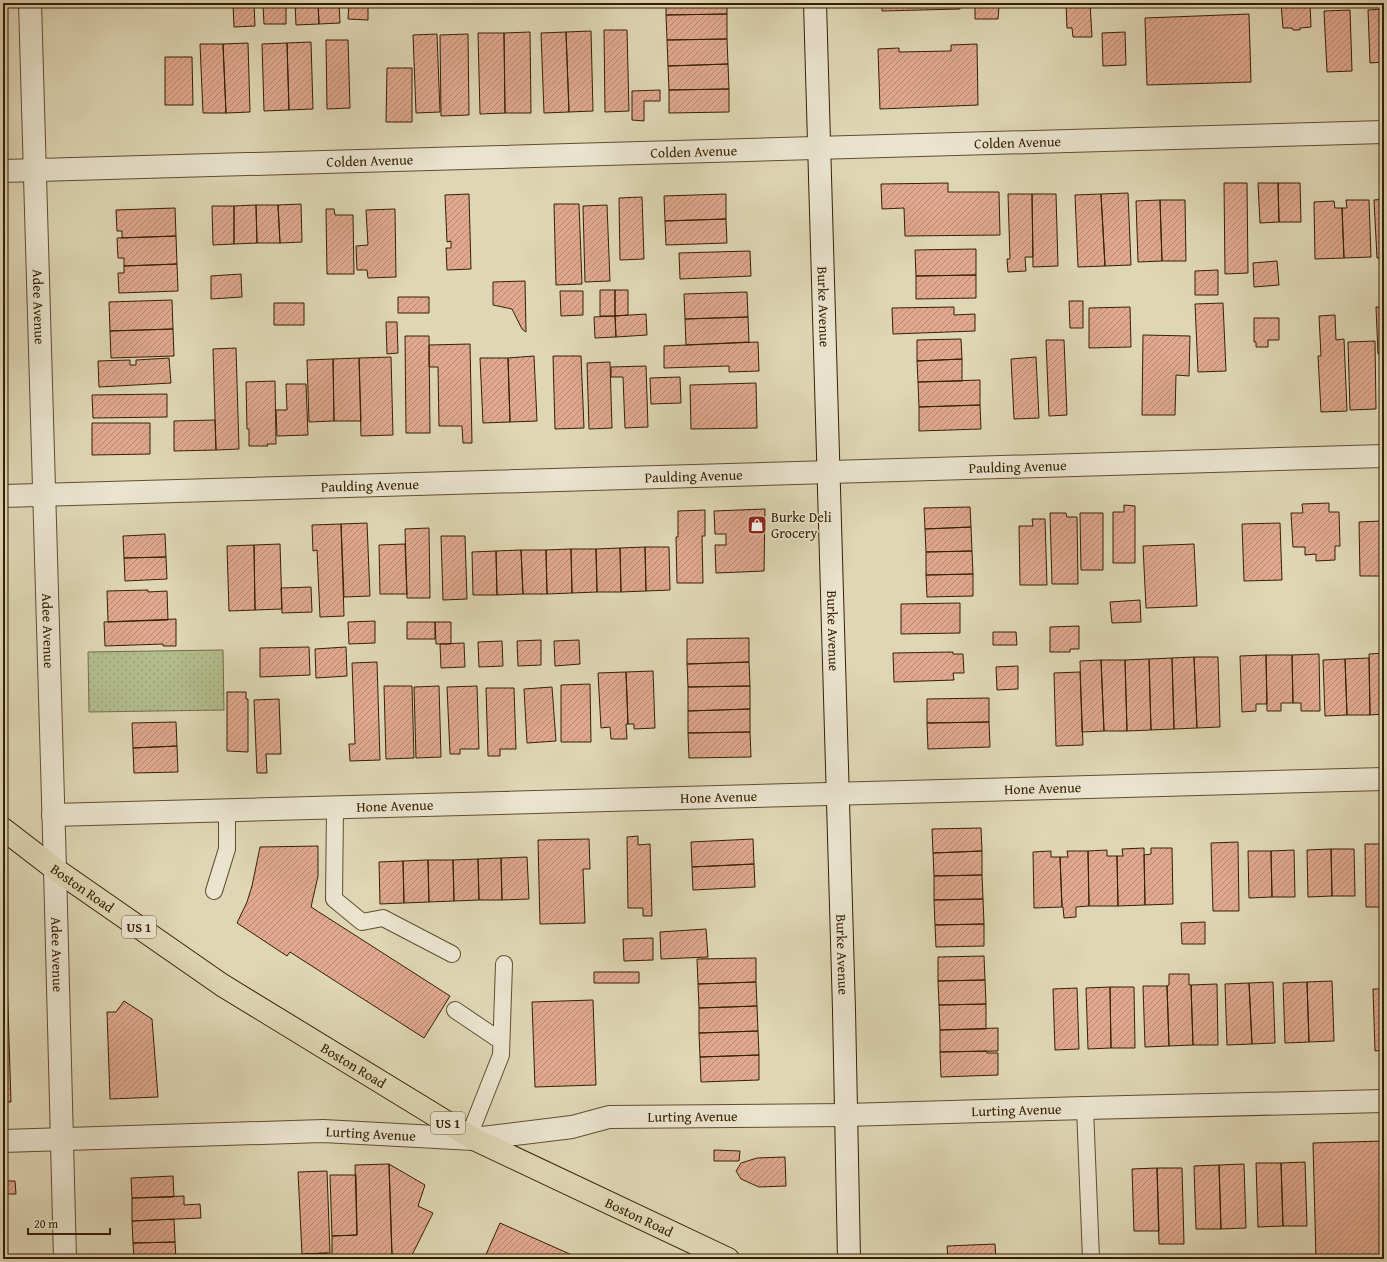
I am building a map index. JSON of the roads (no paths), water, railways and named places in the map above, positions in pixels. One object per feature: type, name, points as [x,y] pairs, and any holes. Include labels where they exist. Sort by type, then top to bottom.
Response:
[{"type":"main road","name":"Boston Road","points":[[3,830],[55,869],[222,985],[471,1138],[728,1259]]},
{"type":"street","name":"Adee Avenue","points":[[30,3],[66,1259]]},
{"type":"street","name":"Burke Avenue","points":[[815,3],[849,1259]]},
{"type":"street","name":"Colden Avenue","points":[[3,171],[1384,132]]},
{"type":"street","name":"Paulding Avenue","points":[[3,496],[1384,456]]},
{"type":"street","name":"Hone Avenue","points":[[54,815],[1384,779]]},
{"type":"street","name":"Lurting Avenue","points":[[3,1141],[323,1131],[471,1138],[572,1128],[609,1117],[846,1115],[1384,1101]]},
{"type":"lane","points":[[335,808],[334,899],[362,922],[383,918],[452,954]]},
{"type":"lane","points":[[214,891],[227,849],[227,810]]},
{"type":"lane","points":[[471,1138],[501,1055],[504,964]]},
{"type":"lane","points":[[455,1010],[501,1041]]},
{"type":"lane","points":[[1085,1108],[1091,1259]]},
{"type":"place","name":"Burke Deli Grocery","points":[[757,525]]}]
